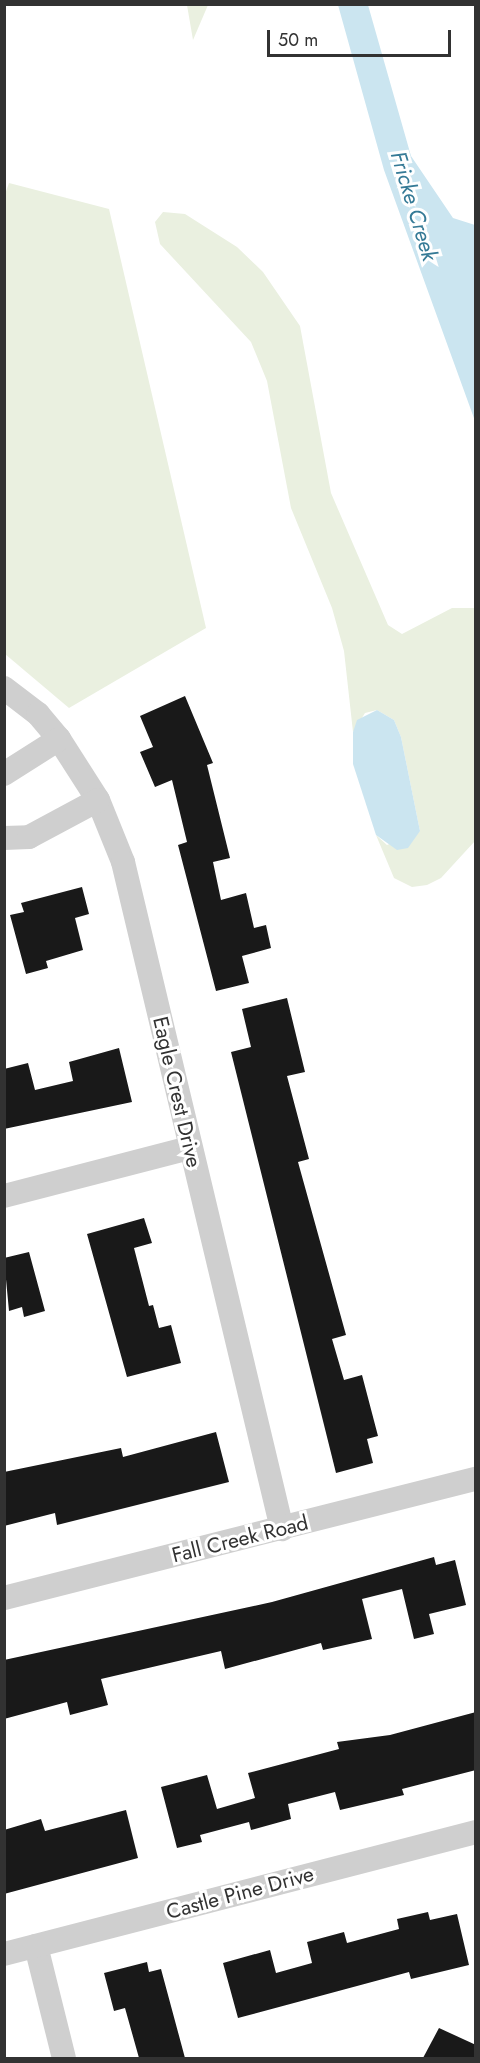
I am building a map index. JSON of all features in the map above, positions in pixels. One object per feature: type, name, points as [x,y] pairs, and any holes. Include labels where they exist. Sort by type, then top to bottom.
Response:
[{"type":"street","name":"Eagle Crest Drive","points":[[4,688],[38,714],[59,739],[98,800],[123,862],[282,1529]]},
{"type":"street","points":[[4,774],[59,739]]},
{"type":"street","points":[[4,838],[29,837],[98,800]]},
{"type":"street","points":[[4,1196],[190,1148]]},
{"type":"street","name":"Fall Creek Road","points":[[4,1598],[476,1479]]},
{"type":"street","name":"Castle Pine Drive","points":[[4,1954],[476,1832]]},
{"type":"street","points":[[36,1946],[64,2058]]},
{"type":"green space","points":[[187,5],[208,5],[193,40]]},
{"type":"green space","points":[[9,183],[109,209],[206,628],[69,708],[5,654],[4,197]]},
{"type":"green space","points":[[163,212],[185,214],[237,247],[263,272],[300,326],[331,493],[388,625],[402,634],[452,608],[475,608],[475,841],[441,878],[427,885],[412,887],[394,878],[376,835],[387,845],[420,831],[401,737],[394,720],[377,710],[365,713],[353,732],[344,651],[332,608],[291,508],[267,381],[251,342],[160,244],[155,222]]},
{"type":"water","name":"Fricke Creek","points":[[338,5],[368,5],[411,156],[453,218],[475,225],[475,421],[384,170]]},
{"type":"water","points":[[377,710],[394,720],[401,737],[420,831],[408,848],[397,850],[376,835],[353,764],[353,732],[357,720]]},
{"type":"building","points":[[185,696],[213,763],[207,765],[230,858],[213,862],[221,900],[246,893],[254,928],[266,925],[271,948],[242,956],[249,983],[216,991],[178,845],[187,842],[172,780],[155,787],[140,752],[153,747],[140,716]]},
{"type":"building","points":[[82,887],[89,914],[75,918],[83,950],[46,961],[48,968],[26,974],[10,915],[24,912],[21,903]]},
{"type":"building","points":[[287,998],[305,1072],[287,1076],[309,1159],[298,1162],[346,1335],[332,1339],[344,1380],[362,1375],[378,1436],[367,1439],[373,1463],[336,1473],[231,1052],[251,1047],[242,1009]]},
{"type":"building","points":[[119,1048],[132,1102],[4,1129],[4,1069],[28,1063],[35,1090],[73,1081],[69,1062]]},
{"type":"building","points":[[144,1218],[152,1243],[134,1248],[149,1306],[153,1305],[159,1328],[171,1325],[181,1363],[127,1377],[87,1234]]},
{"type":"building","points":[[29,1252],[45,1311],[24,1317],[22,1307],[9,1311],[4,1258]]},
{"type":"building","points":[[216,1432],[229,1482],[57,1525],[55,1513],[4,1526],[4,1472],[121,1448],[123,1457]]},
{"type":"building","points":[[434,1557],[436,1565],[455,1560],[466,1605],[429,1614],[434,1634],[414,1639],[402,1589],[362,1599],[372,1639],[323,1650],[321,1643],[225,1669],[221,1651],[101,1679],[108,1705],[70,1715],[67,1702],[4,1719],[4,1660],[272,1602]]},
{"type":"building","points":[[476,1712],[476,1770],[402,1789],[404,1795],[340,1810],[335,1792],[288,1804],[291,1819],[251,1830],[249,1822],[200,1835],[202,1842],[177,1848],[161,1787],[207,1775],[217,1809],[255,1798],[248,1773],[339,1749],[337,1742],[390,1735]]},
{"type":"building","points":[[126,1810],[138,1858],[4,1894],[4,1830],[41,1819],[45,1831]]},
{"type":"building","points":[[428,1912],[430,1920],[457,1914],[469,1965],[411,1979],[409,1972],[238,2018],[223,1963],[270,1950],[276,1973],[312,1963],[307,1942],[344,1932],[347,1943],[399,1929],[397,1919]]},
{"type":"building","points":[[147,1962],[149,1972],[161,1969],[185,2058],[139,2058],[125,2008],[114,2011],[104,1973]]},
{"type":"building","points":[[439,2028],[476,2045],[476,2058],[423,2058]]}]
